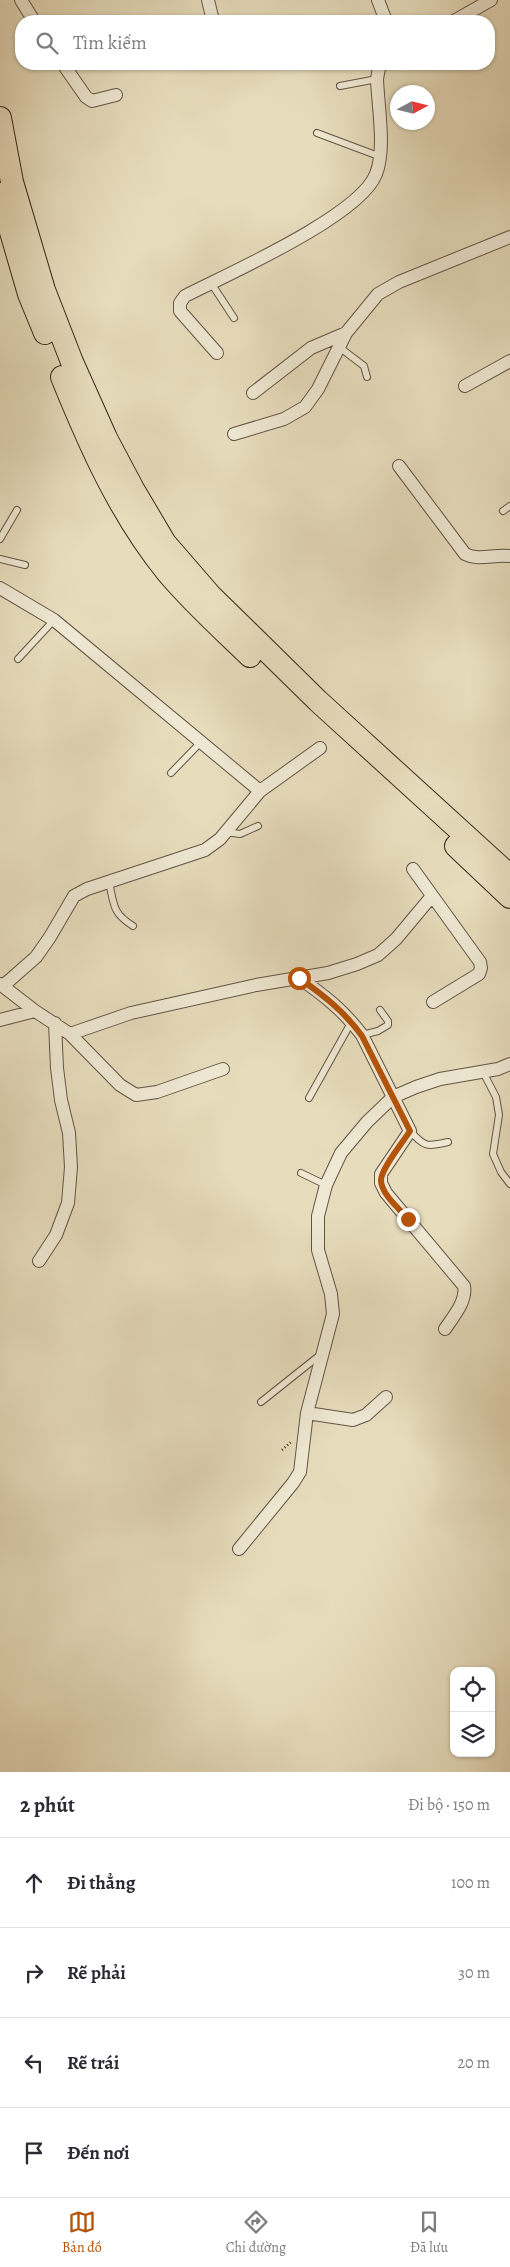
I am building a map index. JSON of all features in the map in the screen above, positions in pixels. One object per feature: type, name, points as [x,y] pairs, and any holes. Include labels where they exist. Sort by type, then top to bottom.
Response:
[{"type":"highway","points":[[0,118],[12,182],[44,290],[72,362],[106,438],[165,543],[210,595],[318,701],[510,876]]},
{"type":"highway","points":[[0,194],[28,294],[87,438],[122,508],[148,546],[168,573],[269,675],[510,897]]},
{"type":"street","points":[[22,0],[31,15]]},
{"type":"street","points":[[208,0],[211,15]]},
{"type":"street","points":[[378,0],[384,15]]},
{"type":"street","points":[[465,15],[491,0]]},
{"type":"street","points":[[67,70],[86,97],[92,101],[116,95]]},
{"type":"street","points":[[217,353],[180,311],[180,302],[185,296],[315,229],[362,196],[376,176],[381,157],[378,70]]},
{"type":"street","points":[[234,434],[284,419],[305,407],[318,389],[346,333],[366,307],[385,290],[399,282],[510,237]]},
{"type":"street","points":[[253,393],[311,348],[346,333]]},
{"type":"street","points":[[465,386],[510,361]]},
{"type":"street","points":[[399,466],[465,554],[474,559],[496,554],[510,556]]},
{"type":"street","points":[[0,588],[54,620],[260,791]]},
{"type":"street","points":[[223,1070],[157,1092],[136,1095],[120,1085],[70,1034],[35,1011],[1,985],[36,957],[74,896],[109,882],[205,850],[226,832],[260,791],[320,748]]},
{"type":"street","points":[[413,869],[480,962],[481,968],[479,974],[433,1002]]},
{"type":"street","points":[[70,1034],[131,1013],[256,985],[328,973],[378,955],[396,939],[432,896]]},
{"type":"street","points":[[299,978],[330,1000],[352,1021],[362,1036],[410,1131],[381,1174],[381,1183],[386,1192],[464,1286],[466,1293],[445,1329]]},
{"type":"street","points":[[0,1020],[35,1011]]},
{"type":"street","points":[[39,1261],[56,1235],[68,1202],[72,1166],[69,1133],[61,1100],[57,1068],[55,1023]]},
{"type":"street","points":[[239,1548],[293,1484],[300,1472],[308,1413],[333,1314],[331,1294],[318,1250],[318,1216],[326,1185],[340,1153],[393,1098],[416,1087],[440,1079],[483,1072],[510,1064]]},
{"type":"street","points":[[308,1413],[353,1420],[366,1415],[386,1397]]},
{"type":"lane","points":[[340,86],[377,79]]},
{"type":"lane","points":[[317,133],[381,157]]},
{"type":"lane","points":[[211,283],[234,318]]},
{"type":"lane","points":[[339,346],[364,366],[367,377]]},
{"type":"lane","points":[[503,512],[510,506]]},
{"type":"lane","points":[[0,539],[17,510]]},
{"type":"lane","points":[[0,559],[25,565]]},
{"type":"lane","points":[[18,659],[54,620]]},
{"type":"lane","points":[[171,773],[201,742]]},
{"type":"lane","points":[[226,832],[240,834],[258,826]]},
{"type":"lane","points":[[109,882],[120,918],[133,926]]},
{"type":"lane","points":[[362,1036],[378,1031],[388,1025],[388,1021],[380,1010]]},
{"type":"lane","points":[[309,1098],[352,1021]]},
{"type":"lane","points":[[483,1072],[496,1097],[499,1116],[493,1154],[501,1172],[510,1184]]},
{"type":"lane","points":[[410,1131],[427,1146],[448,1142]]},
{"type":"lane","points":[[301,1173],[326,1185]]},
{"type":"lane","points":[[261,1402],[323,1353]]},
{"type":"route","points":[[299,978],[330,1000],[352,1021],[362,1036],[410,1131],[381,1174],[381,1183],[386,1192],[408,1219]]}]
